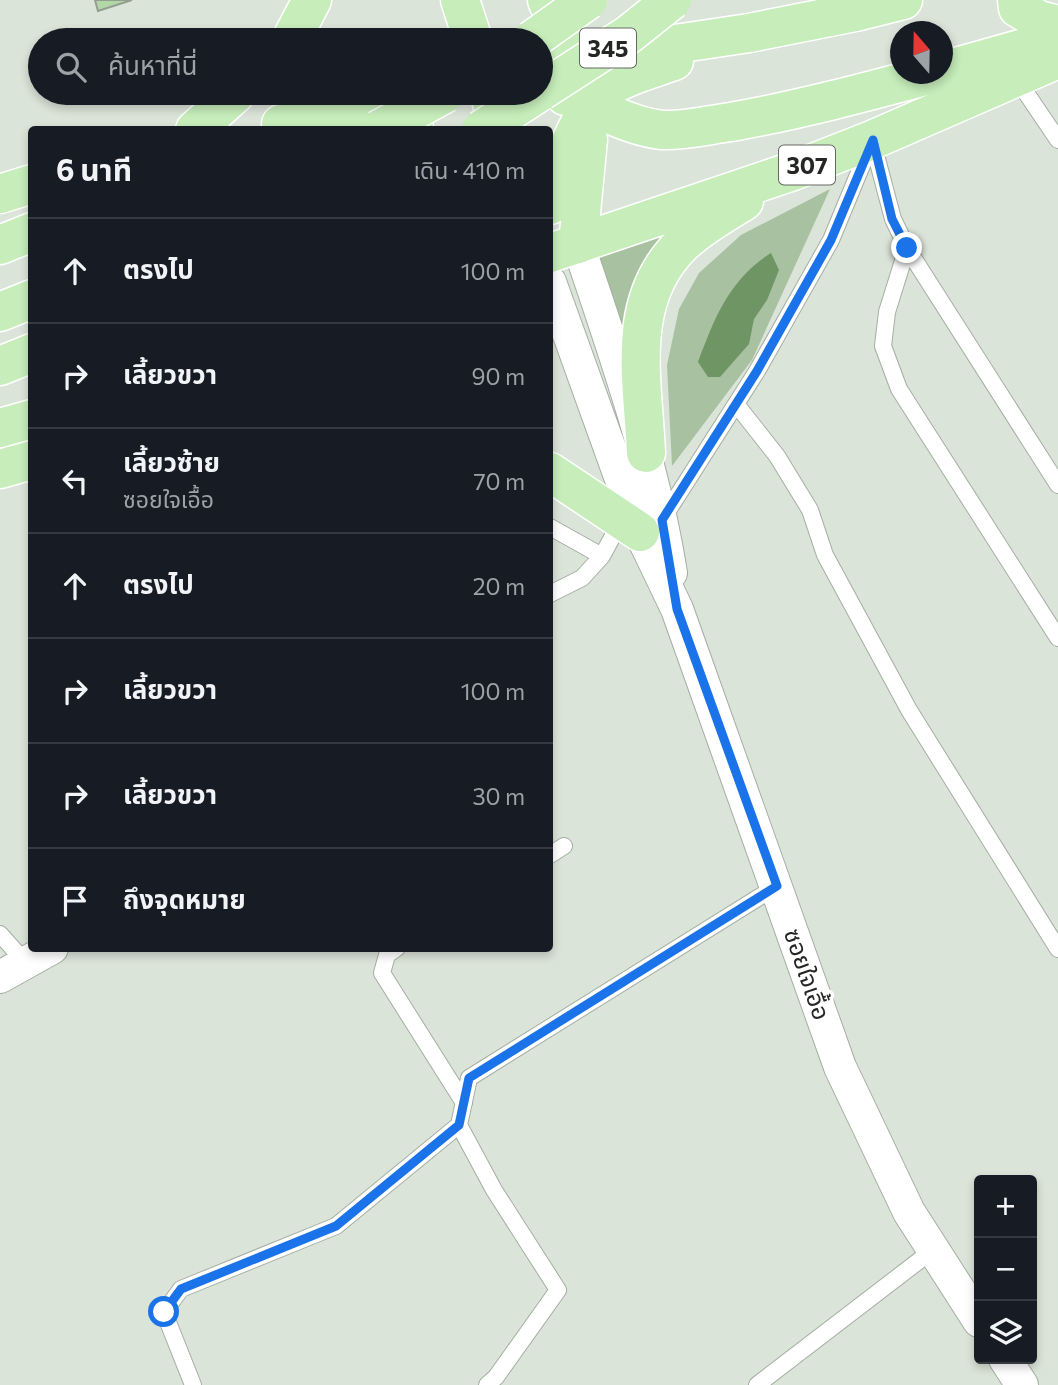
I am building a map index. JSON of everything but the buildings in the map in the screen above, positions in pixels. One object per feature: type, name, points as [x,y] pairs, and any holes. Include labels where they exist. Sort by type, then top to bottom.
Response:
[{"type":"main road","points":[[297,28],[312,0]]},
{"type":"main road","points":[[548,0],[559,29],[564,248]]},
{"type":"main road","points":[[551,126],[560,79],[586,26],[576,0]]},
{"type":"main road","name":"345","points":[[549,28],[588,0]]},
{"type":"main road","name":"345","points":[[560,79],[628,35],[672,0]]},
{"type":"main road","points":[[560,79],[605,89],[623,79],[750,33],[903,0]]},
{"type":"main road","points":[[1017,0],[1018,8],[1039,20],[1058,25]]},
{"type":"main road","points":[[953,68],[1058,38]]},
{"type":"main road","name":"307","points":[[564,248],[793,171],[873,140],[1058,59]]},
{"type":"main road","points":[[560,79],[632,123],[661,130],[689,129],[844,99],[897,84]]},
{"type":"main road","points":[[553,196],[577,128],[560,79]]},
{"type":"main road","points":[[199,126],[223,105]]},
{"type":"main road","points":[[291,126],[333,105]]},
{"type":"main road","points":[[385,126],[424,105]]},
{"type":"main road","points":[[493,105],[499,126]]},
{"type":"main road","name":"345","points":[[487,126],[520,105]]},
{"type":"main road","points":[[298,126],[349,117],[385,120],[404,126]]},
{"type":"main road","points":[[646,453],[640,343],[643,313],[652,287],[664,266],[682,244],[712,221],[793,171]]},
{"type":"main road","points":[[0,194],[28,185]]},
{"type":"main road","points":[[553,222],[564,248]]},
{"type":"main road","points":[[0,312],[28,301]]},
{"type":"main road","points":[[0,366],[28,355]]},
{"type":"main road","points":[[0,428],[28,420]]},
{"type":"main road","points":[[553,474],[641,524]]},
{"type":"street","points":[[564,248],[624,380],[646,453],[641,524]]},
{"type":"street","points":[[553,290],[641,524]]},
{"type":"street","name":"ซอยใจเอื้อ","points":[[641,524],[677,609],[841,1067],[909,1212],[974,1313]]},
{"type":"street","points":[[1008,1364],[1022,1385]]},
{"type":"lane","points":[[1016,78],[1058,140]]},
{"type":"lane","points":[[873,140],[892,219],[907,248],[1058,485]]},
{"type":"lane","points":[[553,592],[582,578],[602,556],[641,524],[736,404],[831,240],[873,140]]},
{"type":"lane","points":[[907,248],[887,312],[883,346],[899,389],[1058,638]]},
{"type":"lane","points":[[736,404],[777,456],[810,510],[825,555],[909,710],[1058,949]]},
{"type":"lane","points":[[553,529],[602,556]]},
{"type":"lane","points":[[553,853],[564,846]]},
{"type":"lane","points":[[193,1385],[164,1312],[181,1289],[336,1226],[459,1125],[469,1078],[777,886]]},
{"type":"lane","points":[[0,934],[26,963]]},
{"type":"lane","points":[[391,952],[387,955],[383,973],[464,1103]]},
{"type":"lane","points":[[459,1125],[494,1190],[558,1290],[496,1377],[487,1385]]},
{"type":"lane","points":[[757,1385],[933,1250]]},
{"type":"shaded area","points":[[830,189],[752,360],[672,466],[667,365],[679,309],[699,273],[741,235]]},
{"type":"shaded area","points":[[747,198],[668,258],[624,381],[587,248]]},
{"type":"shaded area","points":[[771,253],[779,270],[767,300],[754,319],[749,344],[720,377],[708,377],[698,362],[717,315],[744,275]]},
{"type":"route","points":[[164,1312],[181,1289],[336,1226],[459,1125],[469,1078],[777,886],[677,609],[662,520],[757,371],[831,240],[873,140],[892,219],[907,248]]}]
